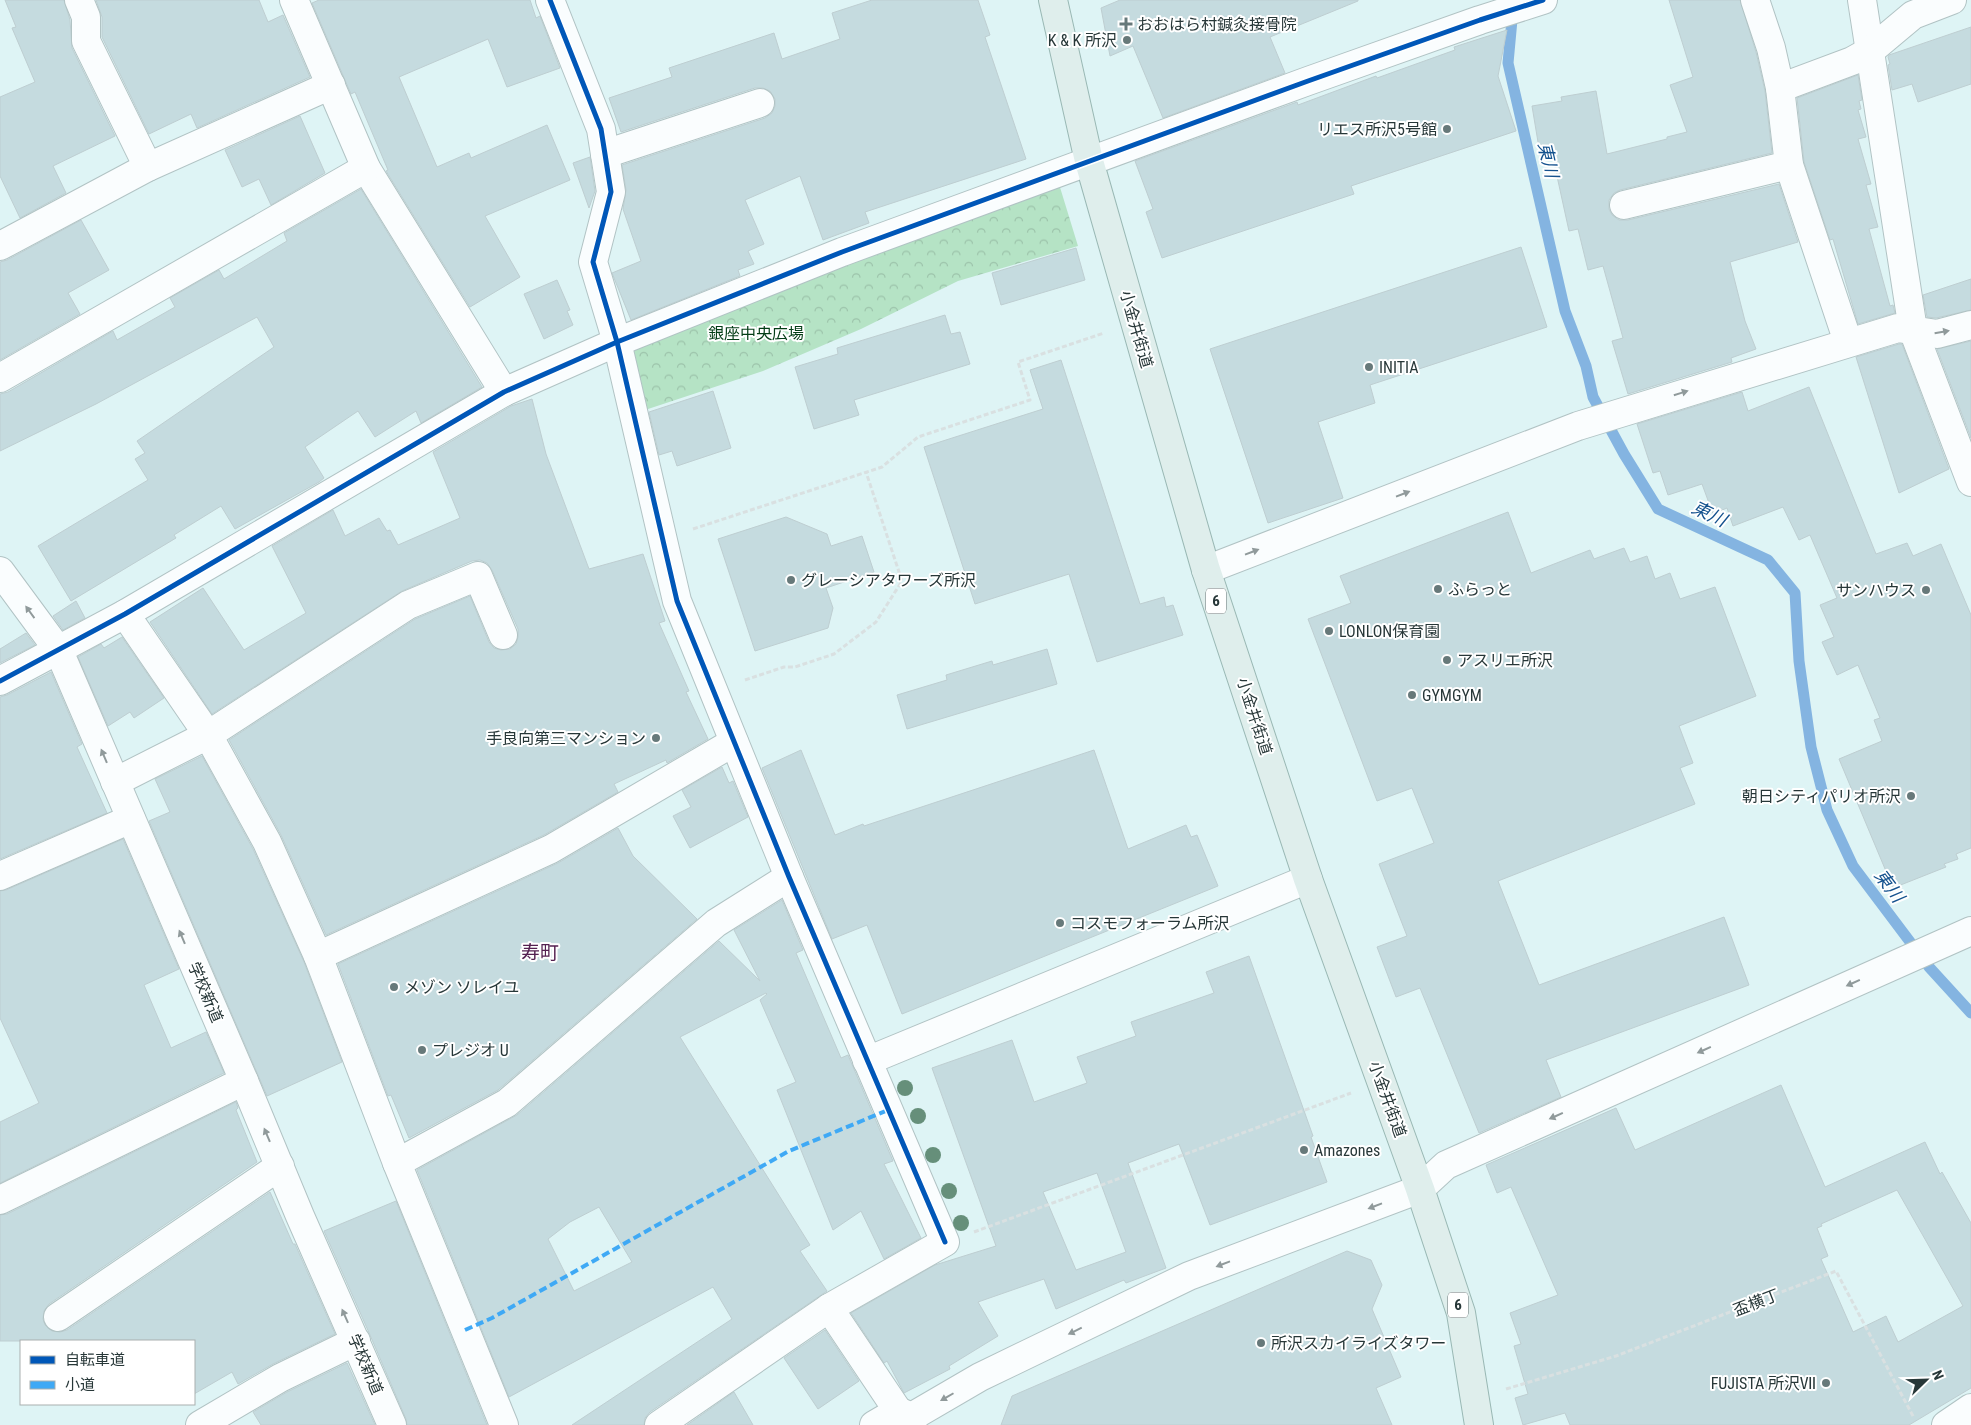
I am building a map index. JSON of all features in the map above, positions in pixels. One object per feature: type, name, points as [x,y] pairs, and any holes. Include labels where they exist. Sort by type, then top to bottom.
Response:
[{"type":"main road","name":"小金井街道","points":[[1053,0],[1089,161],[1206,570],[1308,879],[1420,1189],[1460,1313],[1479,1425]]},
{"type":"street","points":[[79,0],[86,17],[86,41],[148,167]]},
{"type":"street","points":[[294,0],[366,168],[504,392]]},
{"type":"street","points":[[550,0],[601,129],[611,192],[593,262],[617,342],[677,601],[789,877],[946,1242],[829,1308],[659,1425]]},
{"type":"street","points":[[0,681],[125,614],[504,392],[617,342],[842,252],[1480,20],[1544,0]]},
{"type":"street","points":[[1755,0],[1771,48],[1780,88],[1789,165],[1848,342]]},
{"type":"street","points":[[1862,0],[1913,330],[1971,482]]},
{"type":"street","points":[[1780,88],[1852,61],[1870,51],[1912,15],[1952,0]]},
{"type":"street","points":[[0,246],[148,167],[331,85]]},
{"type":"street","points":[[605,154],[760,103]]},
{"type":"street","points":[[1624,205],[1789,165]]},
{"type":"street","points":[[0,378],[366,168]]},
{"type":"street","points":[[1206,570],[1578,426],[1634,407],[1898,328],[1937,334],[1971,325]]},
{"type":"street","name":"学校新道","points":[[0,571],[59,651],[300,1216],[392,1425]]},
{"type":"street","points":[[116,782],[208,735],[408,605],[478,576],[504,635]]},
{"type":"street","points":[[125,614],[208,735],[267,842],[318,956],[397,1163],[504,1425]]},
{"type":"street","points":[[318,956],[551,849],[734,742]]},
{"type":"street","points":[[0,876],[131,819]]},
{"type":"street","points":[[397,1163],[507,1103],[716,923],[789,877]]},
{"type":"street","points":[[867,1061],[1308,879]]},
{"type":"street","points":[[874,1425],[910,1417],[980,1377],[1190,1276],[1420,1189],[1446,1165],[1971,931]]},
{"type":"street","points":[[2,1194],[244,1081]]},
{"type":"street","points":[[58,1317],[280,1166]]},
{"type":"street","points":[[829,1308],[910,1417]]},
{"type":"street","points":[[200,1425],[280,1378],[356,1341]]},
{"type":"street","points":[[1946,1425],[1971,1408]]},
{"type":"path","points":[[662,539],[882,467],[918,437],[1030,400],[1018,362],[1107,332]]},
{"type":"path","points":[[713,690],[784,667],[795,667],[834,654],[876,622],[902,581],[866,472]]},
{"type":"path","points":[[990,1226],[1352,1093]]},
{"type":"green space","name":"銀座中央広場","points":[[1059,184],[1078,246],[958,281],[861,329],[763,371],[642,411],[631,357],[636,346],[738,300]]},
{"type":"building","points":[[5,0],[64,0],[70,20],[72,48],[115,136],[53,166],[66,193],[20,218],[0,176],[0,97],[35,82],[12,28],[16,27]]},
{"type":"building","points":[[96,0],[259,0],[268,22],[283,15],[310,77],[197,128],[191,114],[149,134],[102,37],[102,17]]},
{"type":"building","points":[[319,0],[530,0],[536,18],[540,16],[560,68],[507,87],[488,39],[399,77],[437,167],[469,153],[471,158],[547,125],[570,180],[485,216],[520,277],[470,307],[386,171],[388,170],[355,92],[351,94],[312,3]]},
{"type":"building","points":[[872,0],[978,0],[990,35],[985,37],[1026,159],[865,212],[869,223],[823,240],[800,176],[745,200],[764,244],[748,251],[754,264],[738,270],[740,276],[631,320],[612,273],[641,261],[623,209],[626,190],[622,165],[765,118],[772,113],[775,99],[770,91],[763,88],[755,88],[621,132],[609,98],[672,77],[669,68],[774,33],[782,59],[840,39],[832,13]]},
{"type":"building","points":[[1120,0],[1358,1],[1270,37],[1285,73],[1163,118],[1133,46],[1110,56],[1101,8]]},
{"type":"building","points":[[1669,0],[1740,0],[1756,52],[1765,91],[1772,153],[1620,190],[1614,193],[1609,200],[1609,209],[1612,215],[1619,220],[1628,220],[1779,184],[1798,242],[1730,262],[1745,321],[1756,349],[1731,358],[1732,362],[1628,394],[1612,341],[1623,338],[1603,266],[1588,270],[1578,229],[1569,231],[1553,158],[1541,160],[1532,106],[1562,101],[1561,97],[1596,91],[1607,154],[1687,132],[1670,85],[1693,77]]},
{"type":"building","points":[[1971,27],[1971,84],[1918,102],[1912,84],[1892,90],[1888,65],[1890,64],[1889,55]]},
{"type":"building","points":[[1507,30],[1498,76],[1516,131],[1351,186],[1354,194],[1162,258],[1146,212],[1153,209],[1135,161],[1297,102],[1298,105],[1376,76],[1377,78],[1455,50],[1454,47]]},
{"type":"building","points":[[1858,75],[1862,100],[1859,101],[1861,109],[1858,110],[1866,137],[1858,139],[1871,184],[1866,185],[1878,227],[1869,229],[1890,306],[1893,305],[1895,313],[1858,324],[1833,239],[1830,240],[1804,162],[1797,98]]},
{"type":"building","points":[[300,116],[325,173],[271,205],[259,179],[242,187],[225,150]]},
{"type":"building","points":[[590,157],[595,191],[589,208],[573,163]]},
{"type":"building","points":[[361,189],[482,387],[421,423],[416,411],[375,437],[358,411],[305,447],[324,478],[319,482],[235,529],[221,506],[174,535],[176,538],[71,601],[38,546],[148,480],[135,459],[145,453],[137,441],[274,347],[257,317],[96,404],[0,451],[0,394],[8,392],[113,331],[117,340],[175,307],[170,298],[219,270],[224,279],[287,241],[284,233]]},
{"type":"building","points":[[81,220],[109,270],[68,293],[80,314],[0,360],[0,262]]},
{"type":"building","name":"INITIA","points":[[1521,247],[1547,327],[1370,385],[1375,403],[1318,422],[1343,498],[1268,523],[1210,349]]},
{"type":"building","points":[[1076,248],[1085,280],[1001,305],[992,273]]},
{"type":"building","points":[[1971,279],[1971,310],[1936,318],[1927,317],[1923,295]]},
{"type":"building","points":[[557,280],[570,310],[567,311],[573,325],[544,339],[524,294]]},
{"type":"building","points":[[945,315],[951,334],[960,332],[970,364],[854,400],[859,415],[814,429],[795,367],[838,354],[837,348]]},
{"type":"building","points":[[1971,341],[1971,438],[1937,349]]},
{"type":"building","points":[[1902,344],[1949,469],[1899,493],[1856,357]]},
{"type":"building","points":[[1061,360],[1140,604],[1164,597],[1166,607],[1173,605],[1183,635],[1097,662],[1069,574],[975,604],[924,447],[1043,409],[1030,370]]},
{"type":"building","points":[[1809,387],[1876,554],[1907,543],[1913,556],[1941,544],[1971,615],[1971,848],[1956,854],[1958,859],[1944,864],[1946,867],[1893,888],[1839,759],[1882,741],[1874,720],[1880,718],[1858,665],[1837,675],[1822,642],[1834,637],[1820,605],[1837,598],[1810,535],[1799,540],[1783,507],[1733,526],[1727,508],[1713,514],[1702,484],[1668,495],[1660,471],[1653,473],[1637,424],[1742,392],[1748,411]]},
{"type":"building","points":[[713,391],[731,448],[677,466],[672,451],[659,455],[649,412]]},
{"type":"building","points":[[532,399],[546,454],[589,569],[643,554],[665,621],[659,623],[689,691],[686,692],[708,739],[667,763],[666,760],[614,784],[618,792],[544,835],[326,935],[281,835],[229,740],[415,619],[470,596],[489,642],[494,648],[501,650],[510,649],[516,644],[518,629],[492,570],[487,563],[480,560],[472,561],[402,591],[212,714],[150,622],[203,588],[244,650],[306,613],[272,546],[333,510],[345,536],[379,518],[387,531],[390,530],[398,545],[460,518],[433,452],[511,406]]},
{"type":"building","points":[[1508,512],[1531,573],[1590,550],[1594,559],[1624,548],[1630,562],[1647,556],[1655,579],[1670,573],[1680,599],[1715,587],[1756,696],[1679,726],[1693,763],[1680,768],[1695,804],[1498,881],[1539,985],[1724,917],[1749,985],[1546,1060],[1561,1097],[1479,1133],[1420,988],[1396,997],[1377,947],[1407,936],[1379,864],[1434,843],[1412,788],[1377,801],[1308,619],[1351,603],[1340,576]]},
{"type":"building","name":"グレーシアタワーズ所沢","points":[[786,517],[827,534],[831,546],[862,536],[874,572],[826,588],[833,608],[828,628],[755,651],[718,539]]},
{"type":"building","points":[[76,601],[85,618],[63,630],[53,616]]},
{"type":"building","points":[[26,633],[35,645],[0,663],[0,649]]},
{"type":"building","points":[[122,637],[164,698],[134,718],[130,712],[108,726],[78,657],[101,644],[104,648]]},
{"type":"building","points":[[1047,649],[1057,684],[907,729],[897,695],[947,680],[946,675],[992,661],[993,665]]},
{"type":"building","points":[[51,672],[82,744],[77,747],[107,813],[0,859],[0,697]]},
{"type":"building","points":[[801,750],[835,835],[863,824],[864,826],[1094,750],[1128,849],[1186,825],[1191,837],[1197,835],[1218,886],[902,1014],[867,925],[832,939],[762,768]]},
{"type":"building","points":[[202,756],[253,849],[304,962],[342,1062],[267,1096],[149,821],[170,812],[155,779]]},
{"type":"building","points":[[722,767],[729,783],[733,781],[748,817],[690,848],[673,816],[691,807],[682,790]]},
{"type":"building","points":[[618,828],[633,856],[697,919],[498,1090],[409,1138],[391,1095],[388,1096],[338,964],[558,863]]},
{"type":"building","points":[[123,839],[179,969],[144,985],[171,1048],[206,1032],[224,1073],[0,1183],[0,1122],[39,1103],[0,1018],[0,891]]},
{"type":"building","points":[[782,900],[803,950],[796,953],[841,1058],[848,1055],[893,1161],[884,1164],[921,1238],[884,1259],[861,1211],[833,1230],[777,1090],[796,1082],[760,1000],[766,993],[680,1037],[810,1245],[800,1251],[827,1291],[650,1412],[645,1418],[644,1425],[572,1425],[732,1319],[713,1287],[509,1397],[417,1170],[517,1115],[719,941],[760,981],[734,930]],"holes":[[[599,1207],[632,1262],[574,1291],[548,1239],[570,1222]]]},
{"type":"building","points":[[1249,956],[1313,1136],[1311,1137],[1327,1182],[1210,1225],[1179,1144],[1128,1163],[1166,1268],[1126,1283],[1124,1280],[1056,1309],[1044,1279],[978,1302],[998,1336],[949,1366],[950,1369],[904,1393],[887,1361],[884,1363],[851,1313],[935,1265],[996,1246],[932,1068],[1012,1040],[1034,1102],[1087,1083],[1077,1057],[1136,1036],[1131,1022],[1214,993],[1206,972]],"holes":[[[1097,1173],[1126,1252],[1076,1270],[1043,1192]]]},
{"type":"building","points":[[1781,1085],[1825,1187],[1925,1142],[1940,1174],[1942,1172],[1971,1223],[1971,1388],[1909,1425],[1570,1425],[1565,1413],[1523,1425],[1515,1398],[1528,1394],[1514,1346],[1521,1344],[1510,1313],[1558,1295],[1511,1187],[1497,1193],[1486,1165],[1616,1108],[1635,1150]],"holes":[[[1897,1190],[1963,1306],[1898,1342],[1886,1316],[1853,1332],[1821,1259],[1828,1256],[1817,1228],[1822,1226],[1821,1224]]]},
{"type":"building","points":[[236,1102],[238,1108],[236,1110],[257,1162],[49,1304],[44,1311],[43,1319],[45,1325],[52,1331],[60,1332],[67,1330],[270,1192],[335,1334],[273,1364],[238,1384],[232,1372],[195,1393],[195,1340],[0,1341],[0,1215],[7,1214]]},
{"type":"building","points":[[396,1201],[487,1425],[407,1425],[324,1231]]},
{"type":"building","name":"所沢スカイライズタワー","points":[[1347,1251],[1371,1260],[1382,1285],[1372,1309],[1401,1377],[1376,1388],[1392,1425],[1001,1425],[1012,1396]]},
{"type":"building","points":[[825,1330],[859,1381],[818,1409],[784,1358]]},
{"type":"building","points":[[347,1363],[375,1425],[261,1425],[253,1412],[287,1392]]},
{"type":"building","points":[[734,1392],[753,1425],[687,1425]]},
{"type":"waterway","name":"東川","points":[[1513,9],[1508,63],[1565,311],[1586,366],[1593,397],[1624,454],[1658,509],[1768,560],[1795,593],[1799,661],[1811,747],[1827,810],[1853,866],[1929,967],[1971,1013]]},
{"type":"marked path","points":[[465,1330],[492,1318],[789,1151],[888,1110]]},
{"type":"cycle path","points":[[550,0],[601,129],[611,192],[593,262],[617,342],[677,601],[789,877],[945,1242]]},
{"type":"cycle path","points":[[0,681],[125,614],[504,392],[617,342],[842,252],[1308,81],[1480,20],[1543,0]]},
{"type":"place","name":"おおはら村鍼灸接骨院","points":[[1126,24]]},
{"type":"place","name":"K & K 所沢","points":[[1127,40]]},
{"type":"place","name":"リエス所沢5号館","points":[[1447,129]]},
{"type":"place","name":"INITIA","points":[[1369,367]]},
{"type":"place","name":"グレーシアタワーズ所沢","points":[[791,580]]},
{"type":"place","name":"ふらっと","points":[[1438,589]]},
{"type":"place","name":"サンハウス","points":[[1926,590]]},
{"type":"place","name":"LONLON保育園","points":[[1329,631]]},
{"type":"place","name":"アスリエ所沢","points":[[1447,660]]},
{"type":"place","name":"GYMGYM","points":[[1412,695]]},
{"type":"place","name":"手良向第三マンション","points":[[656,738]]},
{"type":"place","name":"朝日シティパリオ所沢","points":[[1911,796]]},
{"type":"place","name":"コスモフォーラム所沢","points":[[1060,923]]},
{"type":"place","name":"メゾン ソレイユ","points":[[394,987]]},
{"type":"place","name":"プレジオ U","points":[[422,1050]]},
{"type":"place","name":"Amazones","points":[[1304,1150]]},
{"type":"place","name":"所沢スカイライズタワー","points":[[1261,1343]]},
{"type":"place","name":"FUJISTA 所沢Ⅶ","points":[[1826,1383]]},
{"type":"district","name":"寿町","points":[[540,952]]}]
